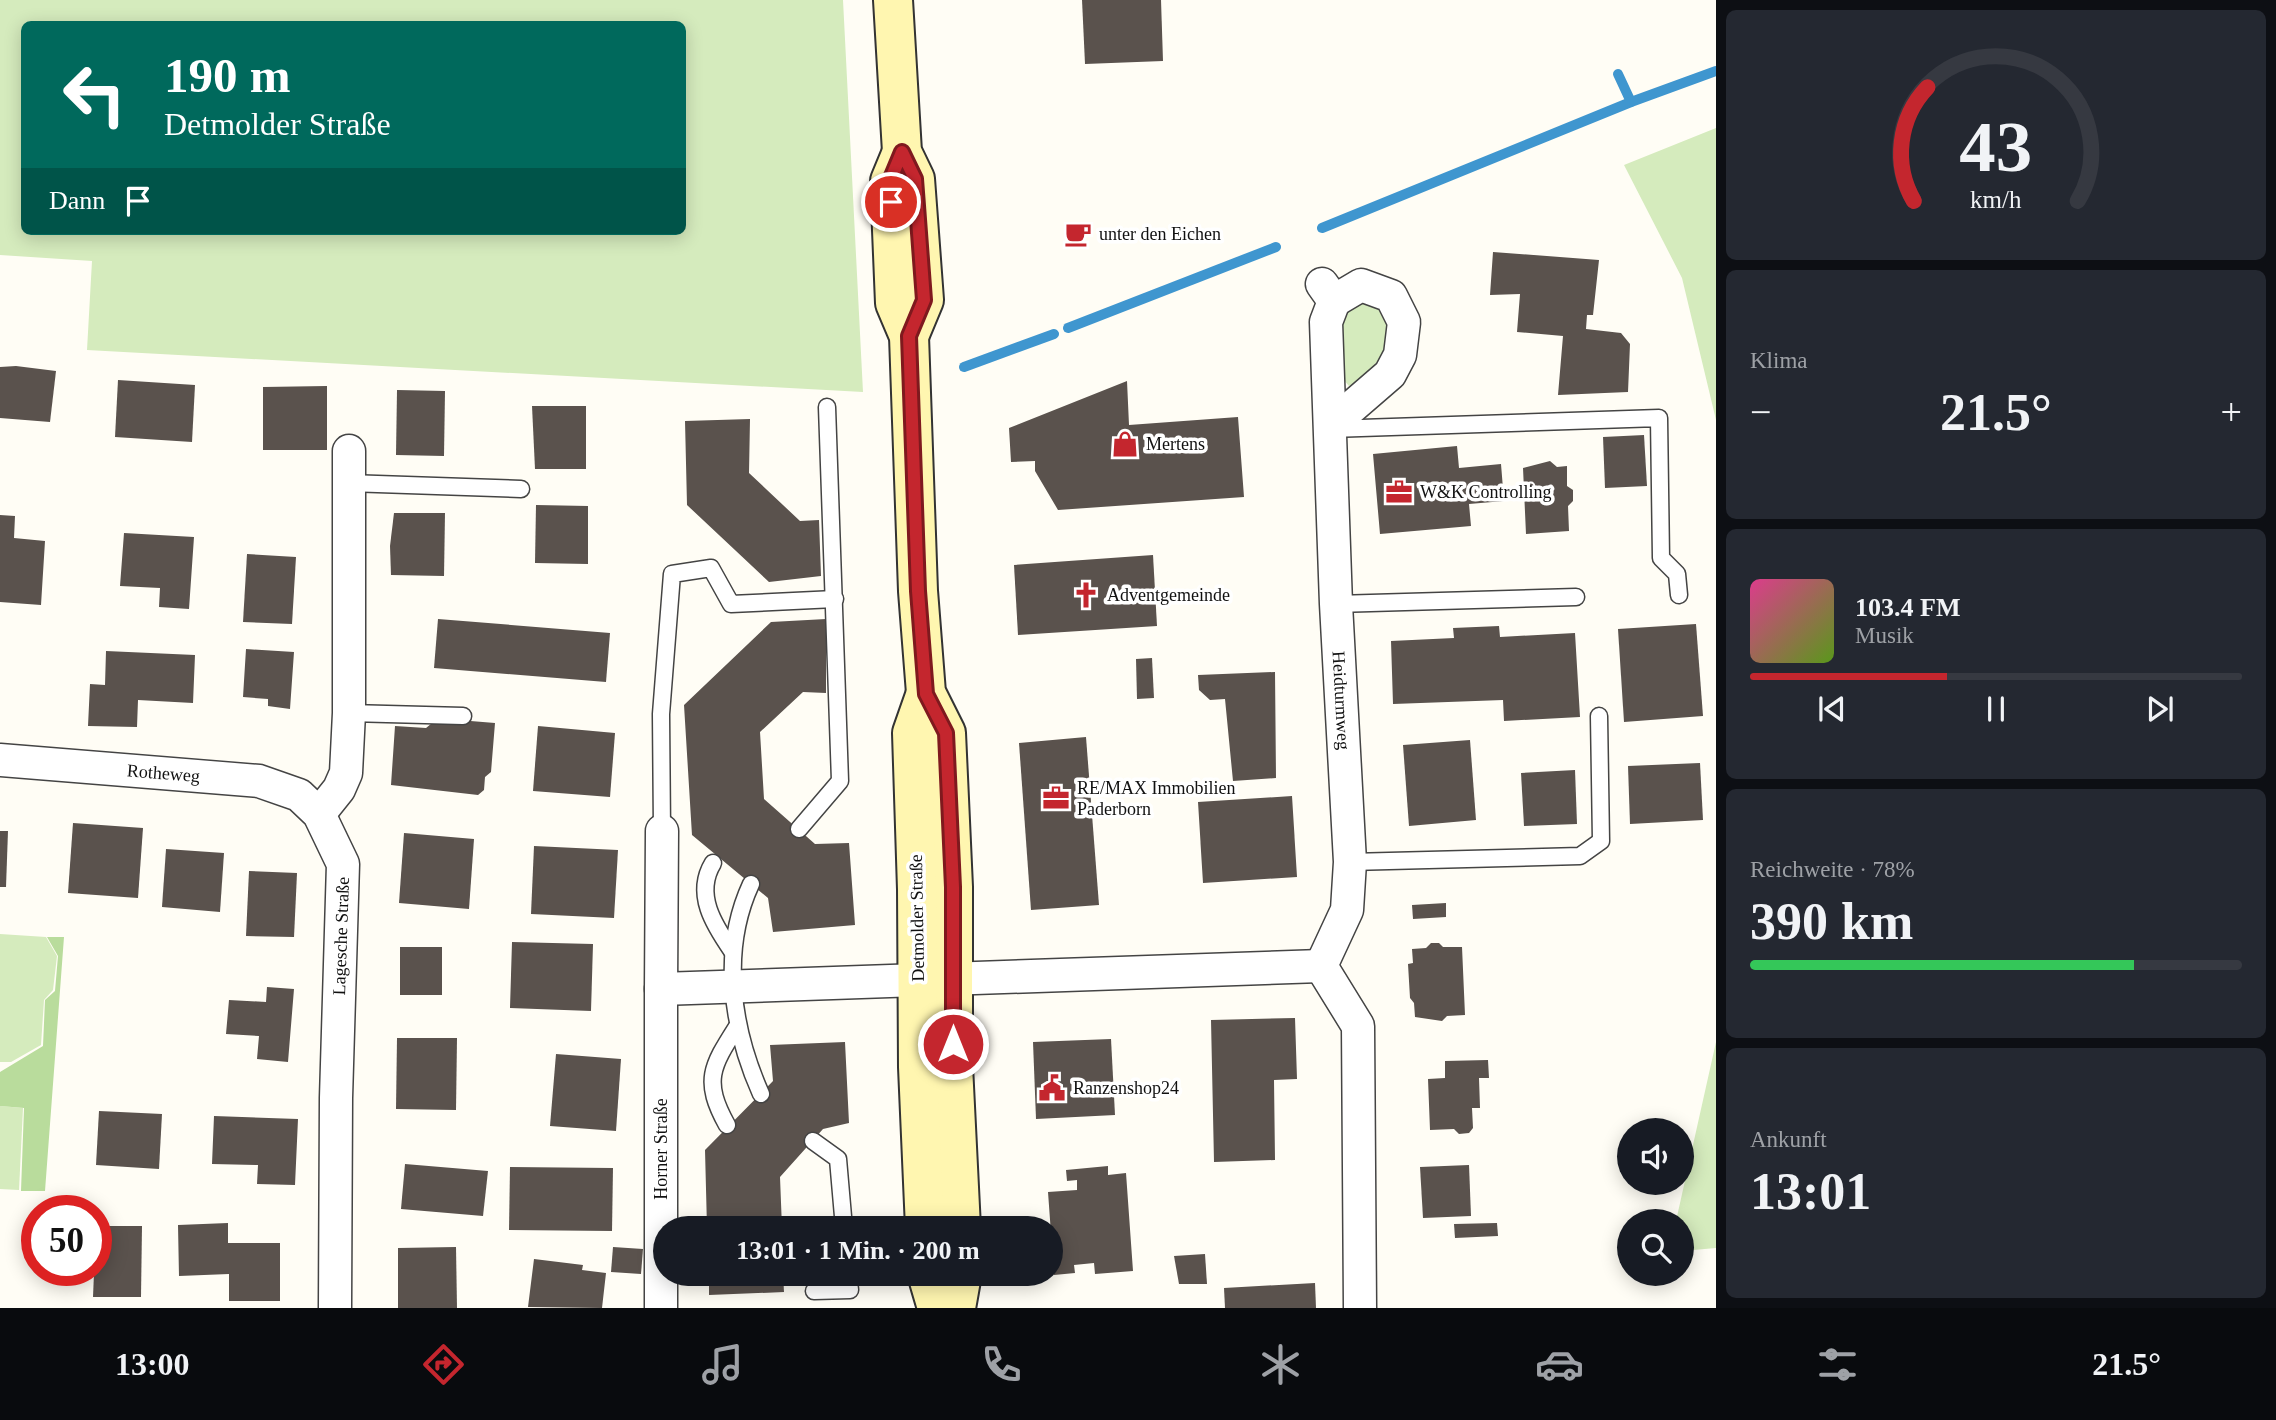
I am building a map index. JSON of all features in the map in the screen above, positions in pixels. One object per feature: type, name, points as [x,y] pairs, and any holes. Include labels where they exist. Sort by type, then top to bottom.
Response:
[{"type":"main road","name":"Detmolder Straße","points":[[893,0],[902,152],[890,181],[895,303],[909,336],[918,591],[926,694],[946,733],[936,978],[918,1067],[924,1216]]},
{"type":"main road","name":"Detmolder Straße","points":[[936,978],[953,1066],[960,1216]]},
{"type":"main road","points":[[931,1286],[937,1308]]},
{"type":"main road","points":[[956,1308],[960,1286]]},
{"type":"street","name":"Heidturmweg","points":[[1321,966],[1347,910],[1350,862],[1336,604],[1326,322],[1328,292],[1361,285],[1391,296],[1404,321],[1400,355],[1390,373],[1331,427]]},
{"type":"street","points":[[319,814],[339,789],[346,773],[349,713],[349,451]]},
{"type":"street","name":"Rotheweg","points":[[0,760],[259,781],[299,795],[319,814]]},
{"type":"street","name":"Lagesche Straße","points":[[319,814],[343,864],[336,1098],[335,1308]]},
{"type":"street","name":"Horner Straße","points":[[661,1308],[662,831]]},
{"type":"street","points":[[661,989],[1321,966],[1358,1026],[1360,1308]]},
{"type":"lane","points":[[799,829],[840,781],[827,407]]},
{"type":"lane","points":[[1331,427],[1581,418],[1659,418],[1661,558],[1677,574],[1679,595]]},
{"type":"lane","points":[[348,484],[521,489]]},
{"type":"lane","points":[[662,831],[661,713],[672,574],[711,568],[731,604],[835,599]]},
{"type":"lane","points":[[1336,604],[1576,597]]},
{"type":"lane","points":[[349,713],[463,716]]},
{"type":"lane","points":[[1350,862],[1580,856],[1601,841],[1599,716]]},
{"type":"lane","points":[[713,863],[707,873],[704,892],[713,924],[732,951]]},
{"type":"lane","points":[[751,884],[742,904],[732,951],[733,988],[746,1061],[761,1094]]},
{"type":"lane","points":[[727,1125],[717,1107],[711,1086],[713,1064],[738,1025]]},
{"type":"lane","points":[[813,1141],[838,1159],[843,1216]]},
{"type":"lane","points":[[814,1291],[850,1290],[850,1286]]},
{"type":"green space","points":[[0,0],[843,0],[863,392],[87,350],[92,261],[0,255]]},
{"type":"green space","points":[[1716,128],[1716,420],[1682,278],[1624,165]]},
{"type":"green space","points":[[1366,303],[1382,309],[1394,340],[1364,378],[1349,386],[1343,379],[1339,315],[1351,305]]},
{"type":"green space","points":[[0,934],[46,937],[57,956],[53,990],[44,1000],[41,1045],[11,1062],[0,1062]]},
{"type":"green space","points":[[47,937],[64,937],[45,1191],[21,1191],[24,1108],[0,1106],[0,1072],[43,1046],[45,1000],[55,991],[58,956]]},
{"type":"green space","points":[[1716,1042],[1716,1248],[1694,1250],[1694,1209],[1679,1209],[1682,1195],[1694,1195],[1694,1140]]},
{"type":"green space","points":[[0,1106],[23,1108],[19,1190],[0,1189]]},
{"type":"building","points":[[1082,0],[1161,0],[1163,61],[1085,64]]},
{"type":"building","points":[[1493,252],[1599,260],[1593,315],[1587,315],[1586,329],[1621,333],[1630,344],[1628,392],[1558,395],[1563,336],[1517,332],[1520,294],[1490,295]]},
{"type":"building","points":[[16,366],[56,371],[50,422],[0,418],[0,367]]},
{"type":"building","points":[[118,380],[195,385],[192,442],[115,437]]},
{"type":"building","name":"Mertens","points":[[1127,381],[1129,425],[1238,417],[1244,497],[1058,510],[1035,471],[1035,461],[1011,462],[1009,428]]},
{"type":"building","points":[[327,386],[327,450],[263,450],[263,387]]},
{"type":"building","points":[[397,390],[445,391],[444,456],[396,455]]},
{"type":"building","points":[[532,406],[586,406],[586,469],[535,469]]},
{"type":"building","points":[[750,419],[749,473],[800,521],[819,520],[821,576],[769,582],[687,505],[685,421]]},
{"type":"building","points":[[1644,435],[1647,486],[1605,488],[1603,437]]},
{"type":"building","points":[[1457,446],[1459,468],[1501,464],[1504,501],[1469,504],[1471,526],[1380,534],[1373,454]]},
{"type":"building","points":[[1550,461],[1557,467],[1567,466],[1567,486],[1573,490],[1573,501],[1568,506],[1569,531],[1526,534],[1523,468]]},
{"type":"building","points":[[536,505],[588,506],[588,564],[535,563]]},
{"type":"building","points":[[394,513],[445,513],[444,576],[391,575],[390,546]]},
{"type":"building","points":[[0,515],[15,516],[14,538],[45,541],[41,605],[0,602]]},
{"type":"building","points":[[124,533],[194,537],[189,609],[159,607],[160,588],[120,586]]},
{"type":"building","points":[[247,554],[296,557],[292,624],[243,622]]},
{"type":"building","name":"Adventgemeinde","points":[[1153,555],[1157,626],[1018,635],[1014,565]]},
{"type":"building","points":[[438,619],[610,633],[606,682],[434,668]]},
{"type":"building","points":[[826,619],[826,693],[803,692],[760,732],[764,799],[815,844],[849,843],[855,925],[773,932],[768,898],[692,835],[684,705],[771,622]]},
{"type":"building","points":[[1696,624],[1703,716],[1624,722],[1618,629]]},
{"type":"building","points":[[1499,626],[1500,637],[1575,633],[1580,717],[1504,721],[1503,700],[1393,704],[1391,641],[1454,638],[1453,628]]},
{"type":"building","points":[[246,649],[294,652],[290,709],[268,706],[268,699],[243,697]]},
{"type":"building","points":[[106,651],[195,655],[193,703],[138,700],[137,727],[88,726],[90,684],[105,685]]},
{"type":"building","points":[[1152,658],[1154,698],[1137,699],[1136,659]]},
{"type":"building","points":[[1275,672],[1276,778],[1233,781],[1225,699],[1210,700],[1199,690],[1198,675]]},
{"type":"building","points":[[437,719],[441,724],[446,719],[495,723],[491,772],[485,777],[484,790],[478,795],[391,785],[395,726],[426,728]]},
{"type":"building","points":[[538,726],[615,733],[610,797],[533,791]]},
{"type":"building","points":[[1086,737],[1099,905],[1031,910],[1019,743]]},
{"type":"building","points":[[1470,740],[1476,820],[1409,826],[1403,745]]},
{"type":"building","points":[[1700,763],[1703,820],[1630,824],[1628,766]]},
{"type":"building","points":[[1575,770],[1577,824],[1524,826],[1521,773]]},
{"type":"building","points":[[1292,796],[1297,877],[1203,883],[1198,802]]},
{"type":"building","points":[[73,823],[143,828],[138,898],[68,893]]},
{"type":"building","points":[[0,831],[8,831],[6,887],[0,887]]},
{"type":"building","points":[[404,833],[474,839],[469,909],[399,903]]},
{"type":"building","points":[[534,846],[618,850],[614,918],[531,914]]},
{"type":"building","points":[[166,849],[224,853],[220,912],[162,907]]},
{"type":"building","points":[[249,871],[297,873],[294,937],[246,936]]},
{"type":"building","points":[[1446,903],[1446,917],[1413,919],[1412,905]]},
{"type":"building","points":[[512,942],[593,944],[591,1011],[510,1008]]},
{"type":"building","points":[[1431,943],[1439,943],[1443,947],[1462,947],[1465,1015],[1447,1016],[1442,1021],[1415,1017],[1414,1003],[1410,998],[1408,964],[1413,963],[1412,949],[1426,948]]},
{"type":"building","points":[[400,947],[442,947],[442,995],[400,995]]},
{"type":"building","points":[[267,987],[294,989],[288,1062],[257,1059],[259,1036],[226,1034],[229,1000],[266,1002]]},
{"type":"building","points":[[1295,1018],[1297,1079],[1274,1080],[1275,1160],[1214,1162],[1211,1020]]},
{"type":"building","points":[[397,1038],[457,1038],[456,1110],[396,1109]]},
{"type":"building","points":[[1111,1039],[1115,1115],[1036,1119],[1033,1042]]},
{"type":"building","points":[[845,1042],[849,1123],[823,1129],[780,1177],[782,1216],[707,1216],[705,1150],[773,1081],[770,1045]]},
{"type":"building","points":[[556,1054],[621,1059],[616,1131],[550,1126]]},
{"type":"building","points":[[1488,1060],[1489,1078],[1479,1078],[1480,1108],[1472,1108],[1473,1128],[1469,1133],[1459,1134],[1454,1129],[1430,1130],[1428,1079],[1445,1078],[1445,1061]]},
{"type":"building","points":[[99,1111],[162,1114],[159,1169],[96,1165]]},
{"type":"building","points":[[214,1116],[298,1119],[295,1185],[257,1184],[258,1165],[212,1164]]},
{"type":"building","points":[[405,1164],[488,1171],[483,1216],[401,1209]]},
{"type":"building","points":[[1469,1165],[1471,1216],[1423,1218],[1420,1167]]},
{"type":"building","points":[[1108,1166],[1108,1175],[1126,1173],[1133,1271],[1095,1274],[1094,1263],[1074,1265],[1075,1273],[1063,1274],[1063,1216],[1050,1216],[1048,1192],[1077,1190],[1077,1180],[1067,1181],[1066,1170]]},
{"type":"building","points":[[510,1167],[613,1168],[612,1231],[509,1230]]},
{"type":"building","points":[[228,1223],[228,1243],[280,1243],[280,1301],[229,1301],[229,1274],[179,1276],[178,1225]]},
{"type":"building","points":[[1497,1223],[1498,1236],[1455,1238],[1454,1224]]},
{"type":"building","points":[[112,1226],[142,1226],[141,1297],[93,1297],[93,1286],[112,1286]]},
{"type":"building","points":[[456,1247],[457,1308],[398,1308],[398,1248]]},
{"type":"building","points":[[613,1247],[643,1249],[641,1274],[611,1272]]},
{"type":"building","points":[[1205,1254],[1207,1284],[1179,1284],[1174,1256]]},
{"type":"building","points":[[534,1259],[583,1265],[582,1270],[606,1273],[602,1308],[528,1307]]},
{"type":"building","points":[[1315,1283],[1316,1308],[1225,1308],[1224,1288]]},
{"type":"building","points":[[709,1286],[784,1286],[784,1292],[709,1295]]},
{"type":"waterway","points":[[1322,228],[1631,102],[1716,71]]},
{"type":"waterway","points":[[1618,74],[1631,102]]},
{"type":"waterway","points":[[1068,328],[1276,247]]},
{"type":"waterway","points":[[964,367],[1054,334]]},
{"type":"place","name":"unter den Eichen","points":[[1078,234]]},
{"type":"place","name":"Mertens","points":[[1125,444]]},
{"type":"place","name":"W&K Controlling","points":[[1399,492]]},
{"type":"place","name":"Adventgemeinde","points":[[1086,595]]},
{"type":"place","name":"RE/MAX Immobilien Paderborn","points":[[1056,798]]},
{"type":"place","name":"Ranzenshop24","points":[[1052,1088]]},
{"type":"route","points":[[891,202],[890,181],[902,152],[915,179],[921,243],[924,300],[909,336],[918,591],[926,694],[946,733],[953,887],[953,1044]]}]
